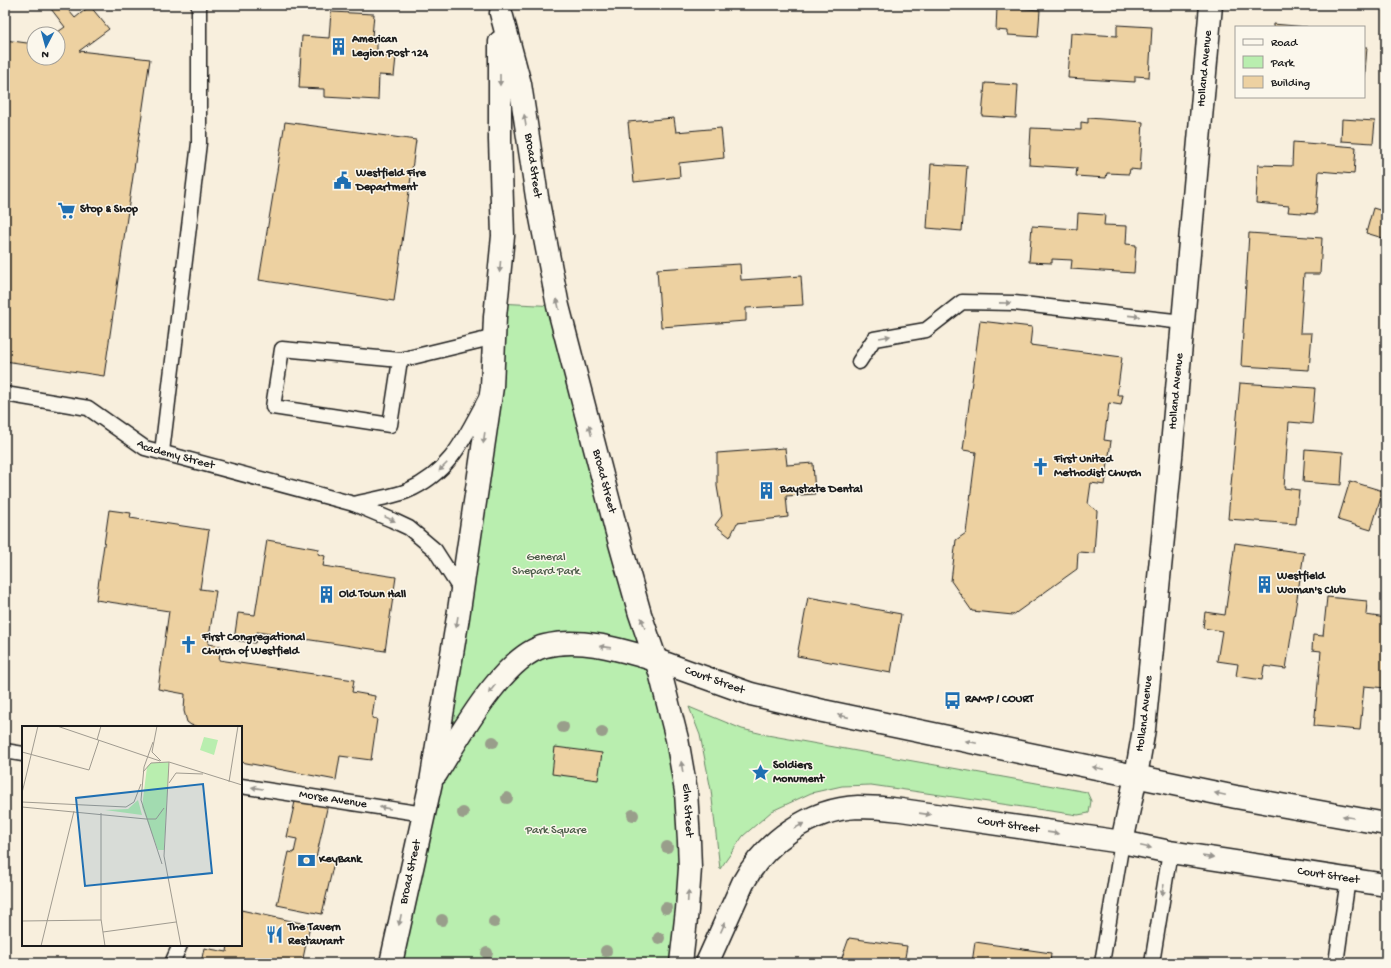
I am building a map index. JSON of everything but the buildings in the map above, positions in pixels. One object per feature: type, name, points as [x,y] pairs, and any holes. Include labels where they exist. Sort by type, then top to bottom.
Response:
[{"type":"main road","name":"Holland Avenue","points":[[1122,842],[1136,776],[1144,728],[1183,322],[1211,5]]},
{"type":"main road","name":"Broad Street","points":[[391,963],[431,782],[462,592],[492,387],[495,317],[503,236],[500,140],[500,9]]},
{"type":"main road","name":"Broad Street","points":[[500,9],[520,84],[537,197],[558,306],[616,529],[640,614],[656,660]]},
{"type":"main road","name":"Broad Street","points":[[431,782],[488,696],[510,668],[523,656],[544,646],[571,643],[615,648],[656,660]]},
{"type":"main road","name":"Court Street","points":[[656,660],[751,694],[787,703],[1236,797],[1386,824]]},
{"type":"main road","name":"Elm Street","points":[[656,660],[677,739],[686,791],[690,868],[681,963]]},
{"type":"main road","name":"Court Street","points":[[707,963],[749,871],[766,850],[779,838],[810,820],[825,814],[857,807],[879,807],[1122,842],[1170,852],[1386,885]]},
{"type":"lane","points":[[162,452],[199,143],[199,5]]},
{"type":"lane","points":[[858,362],[874,339],[926,330],[962,302],[1014,303],[1183,322]]},
{"type":"lane","points":[[400,360],[390,425],[273,407],[282,349],[400,360],[495,337]]},
{"type":"lane","name":"Academy Street","points":[[354,504],[407,491],[432,478],[451,459],[492,387]]},
{"type":"lane","name":"Academy Street","points":[[5,394],[88,408],[146,448],[354,504],[392,520],[409,528],[435,550],[462,592]]},
{"type":"lane","points":[[5,751],[22,754]]},
{"type":"lane","name":"Morse Avenue","points":[[242,786],[424,814]]},
{"type":"lane","points":[[1102,963],[1122,842]]},
{"type":"lane","points":[[1152,963],[1170,852]]},
{"type":"lane","points":[[1336,963],[1348,879]]},
{"type":"lane","points":[[172,963],[180,946]]},
{"type":"green space","name":"Park Square","points":[[497,303],[558,306],[686,791],[681,963],[391,963],[431,782]]},
{"type":"green space","points":[[689,707],[742,729],[767,735],[1087,792],[1091,801],[1089,813],[1078,815],[871,785],[842,786],[811,793],[772,811],[743,836],[720,869],[711,790],[700,735]]},
{"type":"place","name":"American Legion Post 124","points":[[339,47]]},
{"type":"place","name":"Westfield Fire Department","points":[[343,181]]},
{"type":"place","name":"Stop & Shop","points":[[67,210]]},
{"type":"place","name":"First United Methodist Church","points":[[1041,467]]},
{"type":"place","name":"Baystate Dental","points":[[767,490]]},
{"type":"place","name":"Westfield Woman's Club","points":[[1264,584]]},
{"type":"place","name":"Old Town Hall","points":[[326,595]]},
{"type":"place","name":"First Congregational Church of Westfield","points":[[189,645]]},
{"type":"place","name":"RAMP / COURT","points":[[952,700]]},
{"type":"place","name":"Soldiers Monument","points":[[760,773]]},
{"type":"place","name":"KeyBank","points":[[306,860]]},
{"type":"place","name":"The Tavern Restaurant","points":[[275,935]]},
{"type":"park label","name":"General Shepard Park","points":[[546,565]]}]
